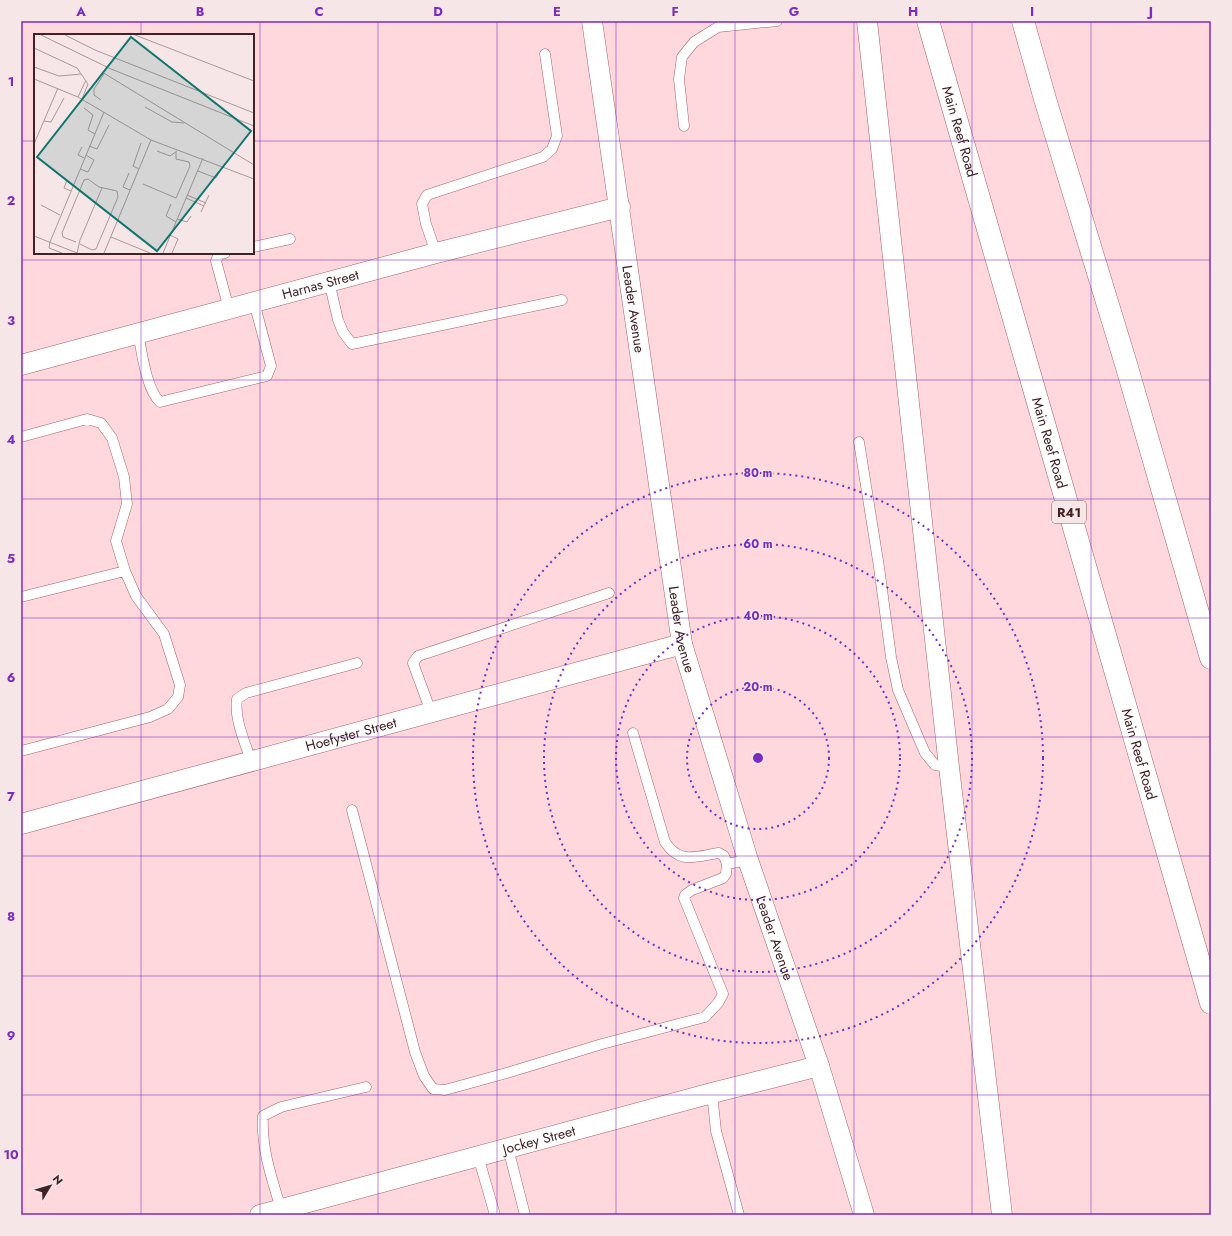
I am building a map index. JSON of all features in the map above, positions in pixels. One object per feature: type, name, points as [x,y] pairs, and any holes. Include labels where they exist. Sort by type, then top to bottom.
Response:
[{"type":"main road","name":"Main Reef Road","points":[[928,21],[1211,1003]]},
{"type":"main road","points":[[1023,21],[1045,99],[1126,364],[1211,658]]},
{"type":"street","name":"Leader Avenue","points":[[592,21],[682,644],[748,860],[819,1066],[864,1215]]},
{"type":"street","points":[[867,21],[949,767],[1002,1215]]},
{"type":"street","name":"Harnas Street","points":[[21,365],[436,253],[620,207]]},
{"type":"street","name":"Hoefyster Street","points":[[21,824],[682,644]]},
{"type":"street","name":"Jockey Street","points":[[260,1215],[281,1209],[305,1209],[478,1156],[819,1066]]},
{"type":"lane","points":[[684,126],[679,79],[682,57],[694,42],[718,27],[777,21]]},
{"type":"lane","points":[[436,253],[423,211],[422,204],[427,195],[543,156],[552,149],[557,136],[545,54]]},
{"type":"lane","points":[[254,247],[290,240]]},
{"type":"lane","points":[[218,254],[216,261],[229,309]]},
{"type":"lane","points":[[329,282],[342,332],[352,344],[562,300]]},
{"type":"lane","points":[[138,333],[146,374],[156,397],[160,402],[267,376],[271,366],[254,302]]},
{"type":"lane","points":[[21,437],[86,419],[102,423],[112,438],[124,477],[127,504],[116,541],[125,571],[136,596],[164,634],[180,685],[178,697],[168,709],[150,717],[21,751]]},
{"type":"lane","points":[[859,442],[879,567],[891,657],[898,690],[925,753],[935,765],[949,767]]},
{"type":"lane","points":[[21,597],[125,571]]},
{"type":"lane","points":[[431,712],[413,663],[418,656],[609,593]]},
{"type":"lane","points":[[251,761],[239,726],[236,705],[237,699],[246,693],[357,663]]},
{"type":"lane","points":[[352,810],[415,1052],[424,1076],[433,1088],[445,1090],[602,1044],[705,1017],[718,1003],[723,994],[684,898],[685,895],[692,890],[723,878],[726,874],[727,864],[724,856],[719,853],[686,858],[679,856],[669,848],[665,842],[633,733]]},
{"type":"lane","points":[[727,864],[748,860]]},
{"type":"lane","points":[[281,1209],[270,1174],[264,1148],[262,1126],[263,1116],[282,1107],[366,1088]]},
{"type":"lane","points":[[712,1093],[716,1131],[739,1215]]},
{"type":"lane","points":[[508,1148],[525,1215]]},
{"type":"lane","points":[[478,1156],[495,1215]]},
{"type":"shaded area","points":[[21,21],[1211,21],[1211,1215],[21,1215]]}]
